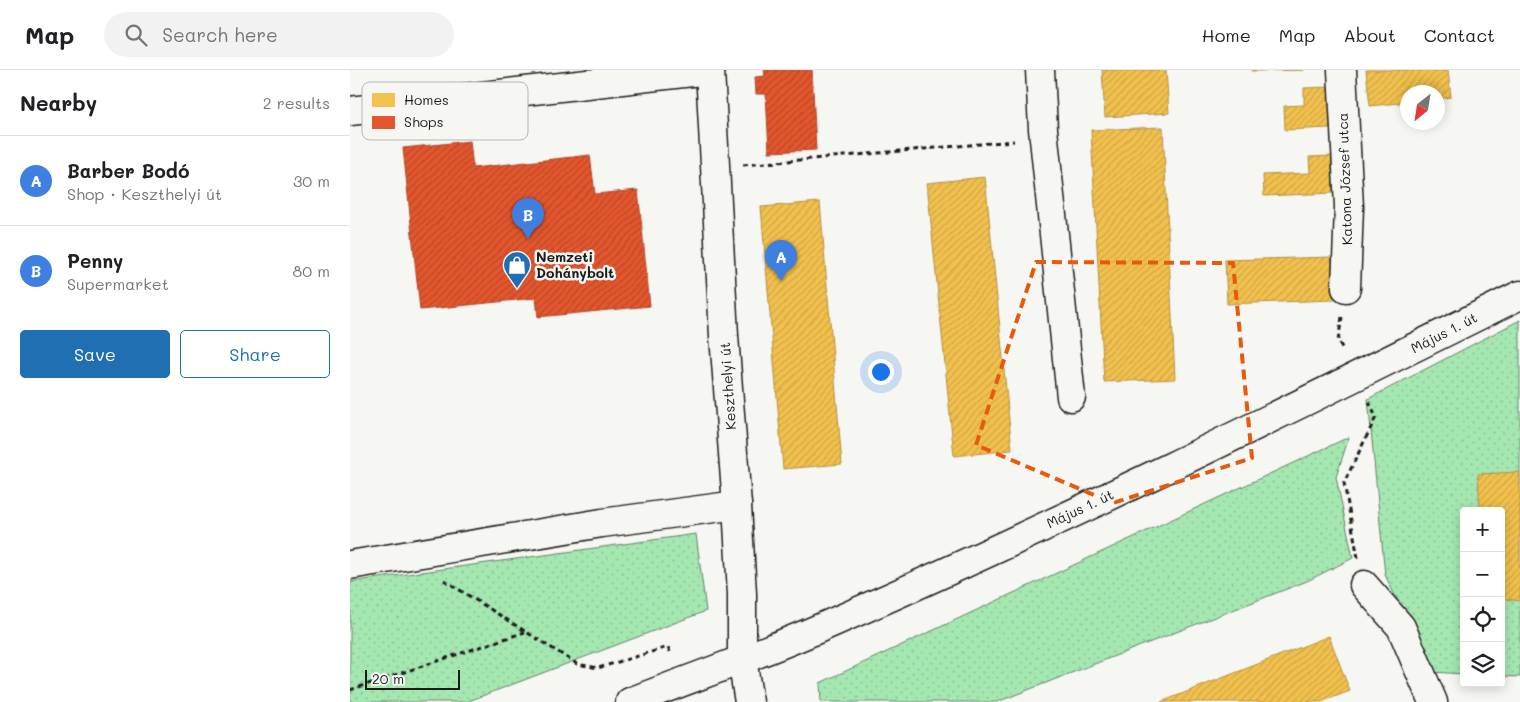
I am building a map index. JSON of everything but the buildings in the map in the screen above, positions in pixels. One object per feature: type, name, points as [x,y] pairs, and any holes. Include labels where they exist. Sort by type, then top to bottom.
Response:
[{"type":"street","points":[[528,91],[710,70]]},
{"type":"street","name":"Keszthelyi út","points":[[710,70],[724,336],[742,594],[742,659],[749,702]]},
{"type":"street","points":[[1040,70],[1044,139],[1071,398]]},
{"type":"street","name":"Katona József utca","points":[[1342,70],[1349,207],[1346,288]]},
{"type":"street","name":"Május 1. út","points":[[630,702],[813,631],[1104,498],[1520,295]]},
{"type":"street","points":[[350,565],[602,523],[737,504]]},
{"type":"street","points":[[1364,585],[1401,628],[1432,702]]},
{"type":"path","points":[[715,168],[1044,139]]},
{"type":"path","points":[[1346,288],[1338,341],[1376,417],[1344,483],[1364,585]]},
{"type":"path","points":[[440,578],[577,664],[598,668],[668,647],[681,682]]},
{"type":"path","points":[[350,690],[525,632]]},
{"type":"highlighted area","points":[[1036,262],[1233,263],[1252,458],[1113,503],[976,445]]},
{"type":"green space","points":[[1520,320],[1520,677],[1505,676],[1505,507],[1460,507],[1460,674],[1432,672],[1385,575],[1368,399]]},
{"type":"green space","points":[[1349,437],[1336,477],[1353,558],[1307,581],[997,702],[821,702],[820,683]]},
{"type":"green space","points":[[696,534],[706,611],[466,702],[350,702],[350,582]]},
{"type":"place","name":"Penny","points":[[528,239]]},
{"type":"place","name":"Barber Bodó","points":[[781,281]]},
{"type":"place","name":"Nemzeti Dohánybolt","points":[[517,289]]}]
